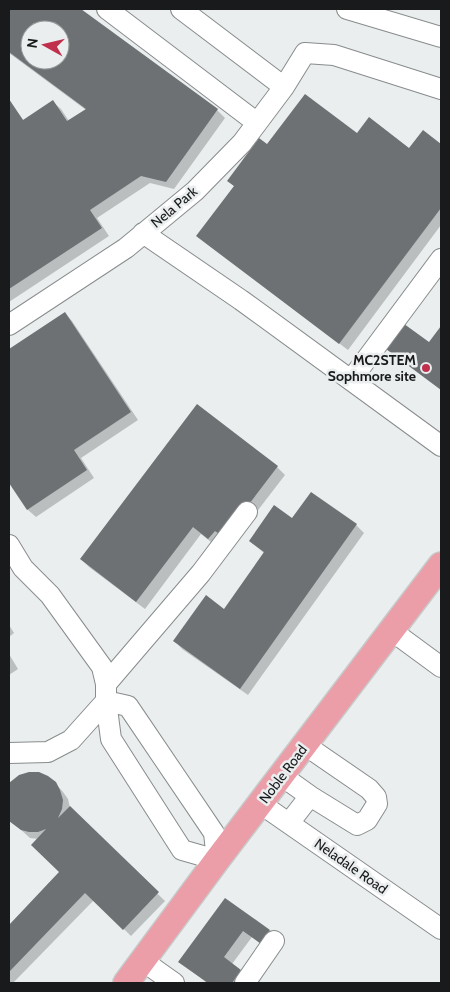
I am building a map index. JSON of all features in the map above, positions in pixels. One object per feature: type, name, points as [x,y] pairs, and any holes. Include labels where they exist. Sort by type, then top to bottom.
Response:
[{"type":"main road","name":"Noble Road","points":[[126,983],[441,565]]},
{"type":"street","points":[[107,9],[256,122]]},
{"type":"street","points":[[181,9],[284,87]]},
{"type":"street","points":[[348,9],[441,37]]},
{"type":"street","name":"Nela Park","points":[[9,324],[126,248],[195,191],[242,143],[284,87],[305,53],[334,55],[441,89]]},
{"type":"street","points":[[143,233],[208,277],[441,446]]},
{"type":"street","points":[[351,380],[441,260]]},
{"type":"street","points":[[9,753],[48,752],[71,740],[106,692],[247,512]]},
{"type":"street","points":[[9,545],[16,572],[50,595],[102,668],[111,738],[182,850],[217,860],[214,833],[128,706],[106,692]]},
{"type":"street","points":[[392,631],[441,667]]},
{"type":"street","points":[[282,776],[357,825],[367,820],[377,804],[376,797],[369,789],[305,745]]},
{"type":"street","points":[[290,823],[310,796]]},
{"type":"street","name":"Neladale Road","points":[[261,804],[441,929]]},
{"type":"street","points":[[245,983],[274,941]]},
{"type":"street","points":[[143,961],[174,983]]},
{"type":"building","points":[[9,9],[81,9],[218,109],[166,182],[141,176],[90,210],[102,228],[9,289],[9,99],[23,120],[53,100],[67,121],[86,109],[33,70],[70,70],[70,20],[20,20],[20,60],[9,52]]},
{"type":"building","points":[[305,94],[357,133],[369,117],[409,148],[423,130],[441,144],[441,208],[339,344],[196,236],[234,186],[227,181],[259,138],[267,144]]},
{"type":"building","points":[[65,312],[131,412],[74,450],[87,470],[27,510],[9,483],[9,349]]},
{"type":"building","name":"MC2STEM Sophmore site","points":[[400,321],[429,342],[441,326],[441,390],[382,346]]},
{"type":"building","points":[[197,404],[278,466],[224,537],[215,531],[208,539],[193,527],[136,602],[80,559]]},
{"type":"building","points":[[311,492],[357,524],[240,689],[173,641],[206,595],[224,609],[264,552],[249,541],[274,505],[292,518]]},
{"type":"building","points":[[39,772],[56,782],[63,800],[58,818],[70,806],[159,892],[123,930],[85,893],[9,972],[9,925],[59,872],[31,845],[46,829],[38,832],[29,832],[21,830],[9,821],[9,783],[19,775]]},
{"type":"building","points":[[225,898],[270,930],[260,943],[243,931],[224,957],[241,970],[232,983],[208,983],[178,962]]},
{"type":"place","name":"MC2STEM Sophmore site","points":[[426,368]]}]
